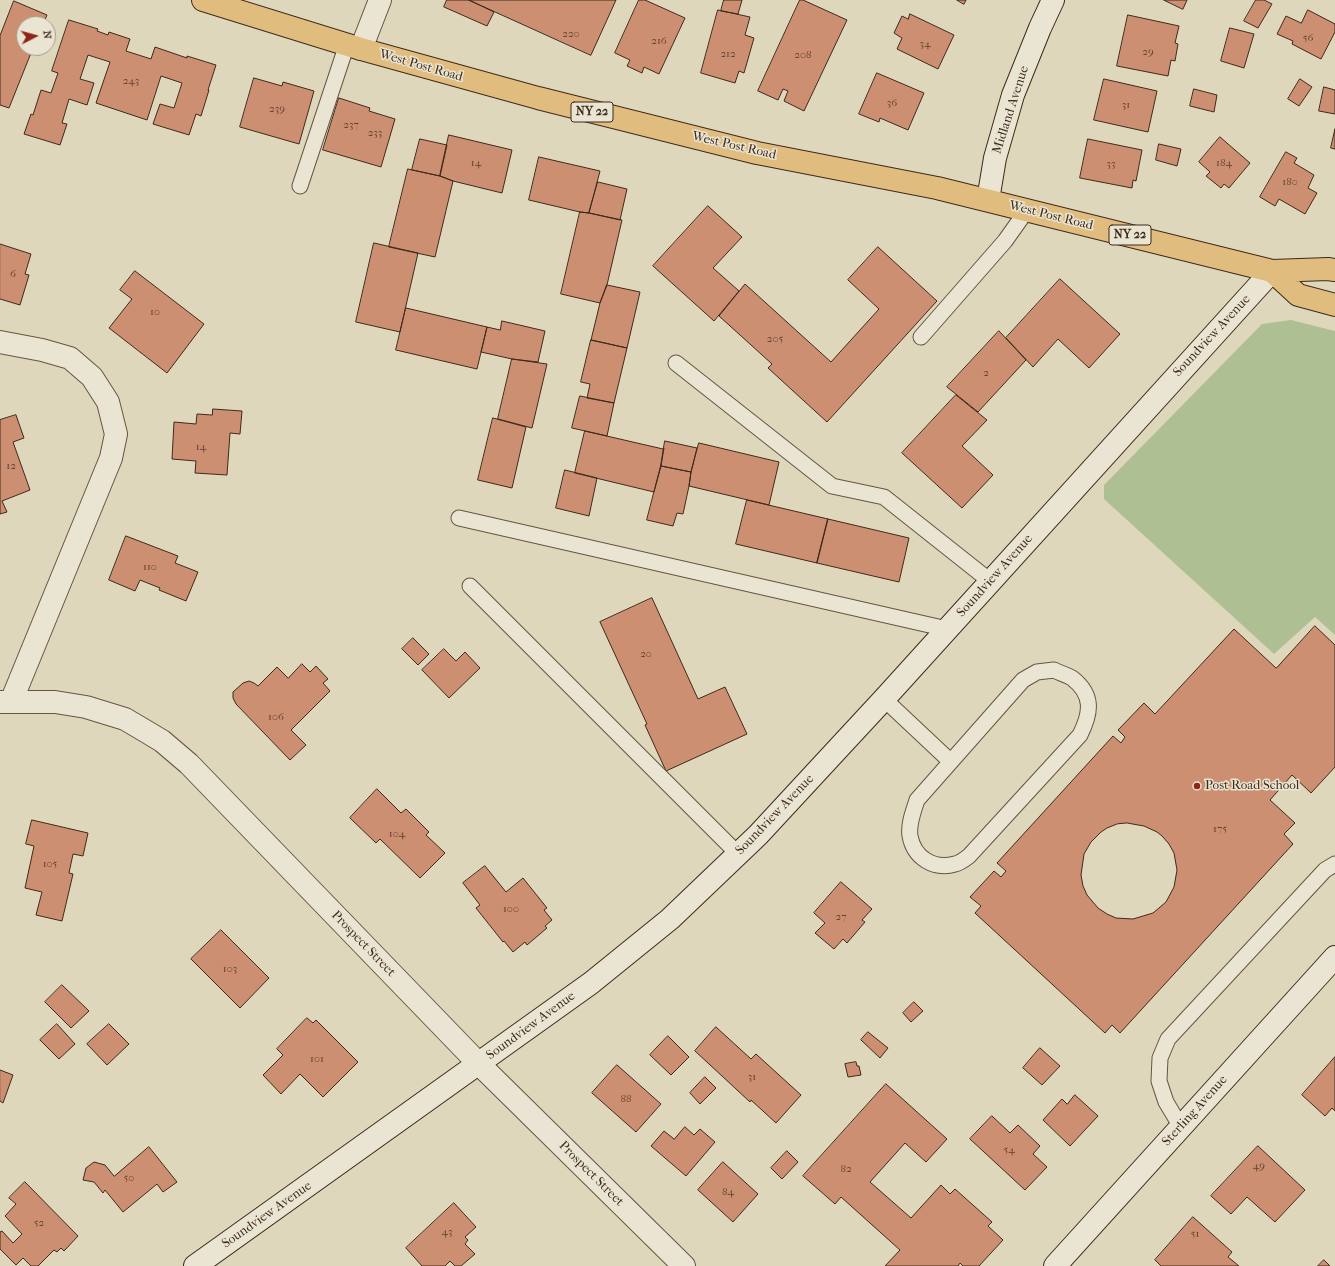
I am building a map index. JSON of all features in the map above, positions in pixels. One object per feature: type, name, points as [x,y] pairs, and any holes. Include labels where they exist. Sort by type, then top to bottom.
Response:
[{"type":"main road","name":"West Post Road","points":[[203,0],[354,47],[538,98],[757,153],[937,188],[1272,271],[1328,268],[1335,270]]},
{"type":"main road","name":"West Post Road","points":[[1272,271],[1298,295],[1335,305]]},
{"type":"street","points":[[354,47],[380,0]]},
{"type":"street","name":"Midland Avenue","points":[[988,200],[995,158],[1013,95],[1053,0]]},
{"type":"street","name":"Soundview Avenue","points":[[195,1266],[591,983],[670,919],[758,835],[884,699],[1272,271]]},
{"type":"street","points":[[0,342],[42,350],[70,358],[92,377],[108,402],[116,434],[111,458],[5,702]]},
{"type":"street","name":"Prospect Street","points":[[5,702],[55,702],[86,707],[125,719],[162,741],[194,770],[479,1064],[684,1266]]},
{"type":"street","name":"Sterling Avenue","points":[[1055,1266],[1335,957]]},
{"type":"lane","points":[[300,186],[354,47]]},
{"type":"lane","points":[[921,337],[1005,241],[1027,210]]},
{"type":"lane","points":[[676,363],[832,486],[884,497],[990,581]]},
{"type":"lane","points":[[460,518],[947,629]]},
{"type":"lane","points":[[470,586],[738,854]]},
{"type":"lane","points":[[1054,670],[1071,678],[1084,691],[1089,706],[1087,721],[1080,735],[969,856],[956,864],[942,866],[924,861],[914,850],[910,835],[912,815],[917,800],[950,762],[1023,680],[1037,672],[1054,670]]},
{"type":"lane","points":[[884,699],[950,762]]},
{"type":"lane","points":[[1181,1126],[1166,1102],[1159,1081],[1160,1058],[1168,1039],[1325,870],[1335,864]]},
{"type":"green space","points":[[1291,320],[1335,331],[1335,635],[1315,617],[1274,654],[1104,499],[1104,485],[1262,324]]},
{"type":"building","points":[[447,0],[469,0],[494,12],[487,26],[444,7]]},
{"type":"building","points":[[469,0],[616,0],[591,55]]},
{"type":"building","points":[[639,0],[645,0],[685,18],[659,74],[644,67],[642,73],[627,66],[630,60],[615,53]]},
{"type":"building","points":[[724,0],[742,0],[738,14],[721,11]]},
{"type":"building","points":[[800,0],[847,20],[804,111],[784,101],[788,91],[783,89],[778,100],[758,91]]},
{"type":"building","points":[[957,0],[966,0],[964,4]]},
{"type":"building","points":[[1164,0],[1187,0],[1183,9]]},
{"type":"building","points":[[1256,0],[1264,0],[1272,4],[1258,28],[1244,21]]},
{"type":"building","points":[[14,1],[47,15],[16,16],[16,56],[30,56],[9,108],[0,105],[0,36]]},
{"type":"building","points":[[718,10],[750,17],[745,35],[754,38],[744,73],[739,71],[735,83],[701,73]]},
{"type":"building","points":[[1308,10],[1335,24],[1335,32],[1321,59],[1292,44],[1293,41],[1277,34],[1286,16],[1301,23]]},
{"type":"building","points":[[910,14],[954,35],[938,69],[897,49],[902,38],[894,33],[902,16],[908,19]]},
{"type":"building","points":[[1128,15],[1179,26],[1175,43],[1178,44],[1175,61],[1171,60],[1168,76],[1117,66]]},
{"type":"building","points":[[69,20],[98,29],[97,31],[108,35],[109,32],[130,39],[126,51],[151,59],[155,47],[187,58],[187,56],[216,65],[201,116],[196,114],[189,135],[153,124],[160,104],[174,108],[182,83],[161,76],[147,120],[96,103],[110,62],[88,55],[80,79],[94,83],[87,105],[69,99],[62,123],[67,124],[60,145],[24,134],[31,114],[33,115],[41,90],[51,93],[58,73],[52,71]]},
{"type":"building","points":[[1230,28],[1254,34],[1244,68],[1221,61]]},
{"type":"building","points":[[877,73],[924,93],[908,130],[880,118],[879,122],[859,114]]},
{"type":"building","points":[[254,78],[282,86],[283,82],[314,91],[299,144],[240,127]]},
{"type":"building","points":[[1104,79],[1157,91],[1148,132],[1094,120]]},
{"type":"building","points":[[1300,79],[1312,87],[1299,106],[1288,99]]},
{"type":"building","points":[[1324,87],[1335,90],[1335,114],[1319,111]]},
{"type":"building","points":[[1194,89],[1217,95],[1214,112],[1190,106]]},
{"type":"building","points":[[339,98],[370,108],[369,111],[395,119],[381,167],[323,150]]},
{"type":"building","points":[[1335,129],[1335,149],[1331,148]]},
{"type":"building","points":[[449,135],[512,150],[502,193],[453,181],[440,176]]},
{"type":"building","points":[[1220,137],[1250,163],[1229,188],[1224,184],[1221,188],[1206,176],[1210,172],[1199,162]]},
{"type":"building","points":[[420,139],[447,145],[440,176],[412,170]]},
{"type":"building","points":[[1088,139],[1142,150],[1136,181],[1133,180],[1132,188],[1080,178]]},
{"type":"building","points":[[1159,144],[1181,149],[1177,166],[1156,160]]},
{"type":"building","points":[[1286,152],[1297,158],[1294,163],[1314,175],[1308,188],[1317,193],[1305,214],[1279,199],[1275,206],[1260,197]]},
{"type":"building","points":[[539,157],[600,171],[589,213],[529,200]]},
{"type":"building","points":[[408,169],[440,176],[453,181],[435,257],[389,247]]},
{"type":"building","points":[[598,182],[627,189],[620,220],[589,213]]},
{"type":"building","points":[[708,206],[742,237],[713,268],[739,291],[714,321],[653,266]]},
{"type":"building","points":[[580,212],[622,220],[607,285],[600,303],[561,294]]},
{"type":"building","points":[[374,243],[418,253],[400,332],[356,322]]},
{"type":"building","points":[[0,244],[31,254],[25,274],[29,275],[20,305],[0,299]]},
{"type":"building","points":[[878,247],[937,301],[827,422],[768,368],[772,364],[719,316],[745,284],[831,362],[879,309],[848,280]]},
{"type":"building","points":[[135,271],[204,324],[167,373],[109,328],[132,299],[120,290]]},
{"type":"building","points":[[1060,279],[1120,334],[1089,368],[1058,339],[1033,367],[1006,338]]},
{"type":"building","points":[[607,285],[640,292],[627,348],[591,340],[600,303]]},
{"type":"building","points":[[406,308],[487,327],[477,369],[396,350]]},
{"type":"building","points":[[502,321],[545,331],[538,362],[512,359],[481,352],[487,327],[500,330]]},
{"type":"building","points":[[999,331],[1026,360],[978,412],[947,387]]},
{"type":"building","points":[[591,340],[627,348],[614,403],[587,398],[590,384],[581,382]]},
{"type":"building","points":[[512,359],[547,364],[532,428],[498,419]]},
{"type":"building","points":[[956,395],[987,420],[962,446],[993,475],[962,508],[902,453]]},
{"type":"building","points":[[580,396],[614,403],[607,436],[572,428]]},
{"type":"building","points":[[213,409],[242,411],[240,434],[230,433],[227,475],[195,473],[196,461],[172,459],[174,422],[196,424],[197,414],[212,415]]},
{"type":"building","points":[[16,415],[24,438],[13,442],[30,490],[2,501],[7,512],[0,514],[0,420]]},
{"type":"building","points":[[493,418],[526,427],[512,488],[478,480]]},
{"type":"building","points":[[585,431],[664,448],[654,492],[575,473]]},
{"type":"building","points":[[665,441],[697,448],[691,472],[661,466]]},
{"type":"building","points":[[699,443],[779,462],[769,505],[689,486],[691,472]]},
{"type":"building","points":[[661,466],[691,472],[683,514],[677,513],[673,526],[647,520]]},
{"type":"building","points":[[565,470],[597,478],[589,516],[556,508]]},
{"type":"building","points":[[747,500],[828,519],[817,563],[736,544]]},
{"type":"building","points":[[828,519],[909,538],[899,582],[817,563]]},
{"type":"building","points":[[126,536],[178,556],[175,563],[198,572],[186,601],[159,590],[160,588],[140,580],[135,591],[109,580]]},
{"type":"building","points":[[652,598],[698,699],[725,687],[747,734],[666,771],[645,725],[647,724],[600,622]]},
{"type":"building","points":[[1315,626],[1335,645],[1335,767],[1311,793],[1292,775],[1270,800],[1295,823],[1284,834],[1293,844],[1120,1033],[1112,1025],[1105,1033],[975,913],[981,906],[970,897],[994,871],[1001,877],[1006,871],[997,863],[1113,736],[1121,743],[1125,737],[1118,730],[1144,703],[1155,714],[1234,629],[1276,668]],"holes":[[[1127,823],[1144,826],[1162,836],[1174,853],[1177,870],[1174,887],[1166,902],[1153,913],[1133,919],[1116,918],[1098,908],[1087,895],[1083,886],[1081,875],[1084,854],[1091,842],[1107,828],[1117,824]]]},
{"type":"building","points":[[413,638],[429,654],[418,665],[402,649]]},
{"type":"building","points":[[444,649],[456,661],[465,652],[480,668],[449,698],[422,670]]},
{"type":"building","points":[[302,664],[310,672],[316,666],[328,679],[323,683],[330,691],[291,730],[306,745],[290,760],[236,704],[233,698],[233,692],[243,683],[249,681],[258,686],[277,667],[288,678]]},
{"type":"building","points":[[377,789],[401,813],[406,809],[429,832],[426,835],[445,853],[420,878],[380,839],[376,843],[350,818]]},
{"type":"building","points":[[32,820],[88,833],[83,856],[73,854],[69,873],[73,874],[62,921],[36,915],[42,892],[25,888],[34,846],[26,844]]},
{"type":"building","points":[[485,866],[506,892],[523,878],[547,908],[544,910],[552,920],[545,926],[547,928],[527,945],[525,942],[513,952],[504,941],[503,942],[476,908],[480,905],[463,883]]},
{"type":"building","points":[[841,882],[872,909],[862,920],[865,922],[847,943],[843,939],[834,949],[815,933],[825,923],[814,913]]},
{"type":"building","points":[[221,930],[269,978],[240,1008],[191,959]]},
{"type":"building","points":[[62,985],[89,1011],[71,1028],[45,1002]]},
{"type":"building","points":[[914,1002],[923,1011],[911,1022],[903,1013]]},
{"type":"building","points":[[307,1018],[313,1023],[316,1020],[358,1062],[323,1097],[300,1074],[281,1094],[263,1075],[283,1055],[277,1049]]},
{"type":"building","points":[[57,1024],[75,1044],[59,1059],[40,1040]]},
{"type":"building","points":[[109,1024],[129,1044],[107,1065],[87,1044]]},
{"type":"building","points":[[716,1027],[751,1059],[756,1054],[801,1095],[776,1123],[751,1100],[750,1102],[695,1051]]},
{"type":"building","points":[[868,1032],[888,1048],[880,1058],[861,1040]]},
{"type":"building","points":[[668,1036],[689,1057],[671,1075],[650,1055]]},
{"type":"building","points":[[1040,1048],[1060,1066],[1042,1085],[1023,1068]]},
{"type":"building","points":[[1335,1057],[1335,1111],[1332,1108],[1325,1116],[1302,1095]]},
{"type":"building","points":[[856,1062],[857,1066],[859,1066],[861,1075],[848,1077],[845,1064]]},
{"type":"building","points":[[617,1065],[661,1104],[636,1132],[592,1093]]},
{"type":"building","points":[[0,1070],[13,1075],[3,1103],[0,1101]]},
{"type":"building","points":[[705,1077],[716,1088],[700,1104],[690,1093]]},
{"type":"building","points":[[886,1084],[947,1139],[926,1162],[905,1143],[870,1182],[911,1218],[941,1185],[950,1194],[955,1189],[992,1222],[988,1226],[1003,1240],[979,1266],[963,1266],[960,1263],[958,1266],[885,1266],[900,1250],[841,1197],[835,1204],[803,1176]]},
{"type":"building","points":[[1075,1095],[1098,1116],[1070,1146],[1043,1120],[1062,1099],[1067,1104]]},
{"type":"building","points":[[992,1116],[1010,1133],[1018,1125],[1040,1146],[1033,1154],[1047,1167],[1025,1190],[970,1139]]},
{"type":"building","points":[[685,1127],[694,1135],[700,1129],[715,1142],[686,1176],[651,1146],[664,1131],[674,1139]]},
{"type":"building","points":[[1258,1146],[1305,1190],[1275,1222],[1247,1197],[1231,1214],[1211,1196]]},
{"type":"building","points":[[149,1147],[177,1182],[163,1192],[157,1184],[123,1212],[105,1190],[103,1193],[94,1182],[83,1180],[86,1168],[94,1162],[105,1165],[114,1176]]},
{"type":"building","points":[[787,1151],[798,1162],[782,1179],[771,1168]]},
{"type":"building","points":[[723,1162],[758,1194],[733,1222],[698,1190]]},
{"type":"building","points":[[25,1182],[78,1236],[64,1251],[61,1248],[57,1252],[54,1250],[38,1266],[31,1266],[23,1258],[16,1265],[0,1249],[0,1232],[2,1231],[13,1243],[22,1234],[5,1216],[16,1204],[9,1198]]},
{"type":"building","points":[[454,1203],[476,1227],[465,1237],[468,1240],[465,1244],[475,1254],[461,1266],[455,1266],[450,1261],[445,1266],[422,1266],[406,1248]]},
{"type":"building","points":[[1193,1217],[1232,1252],[1228,1257],[1239,1266],[1161,1266],[1155,1260]]},
{"type":"building","points":[[1324,1260],[1330,1266],[1318,1266]]},
{"type":"place","name":"Post Road School","points":[[1197,786]]}]
